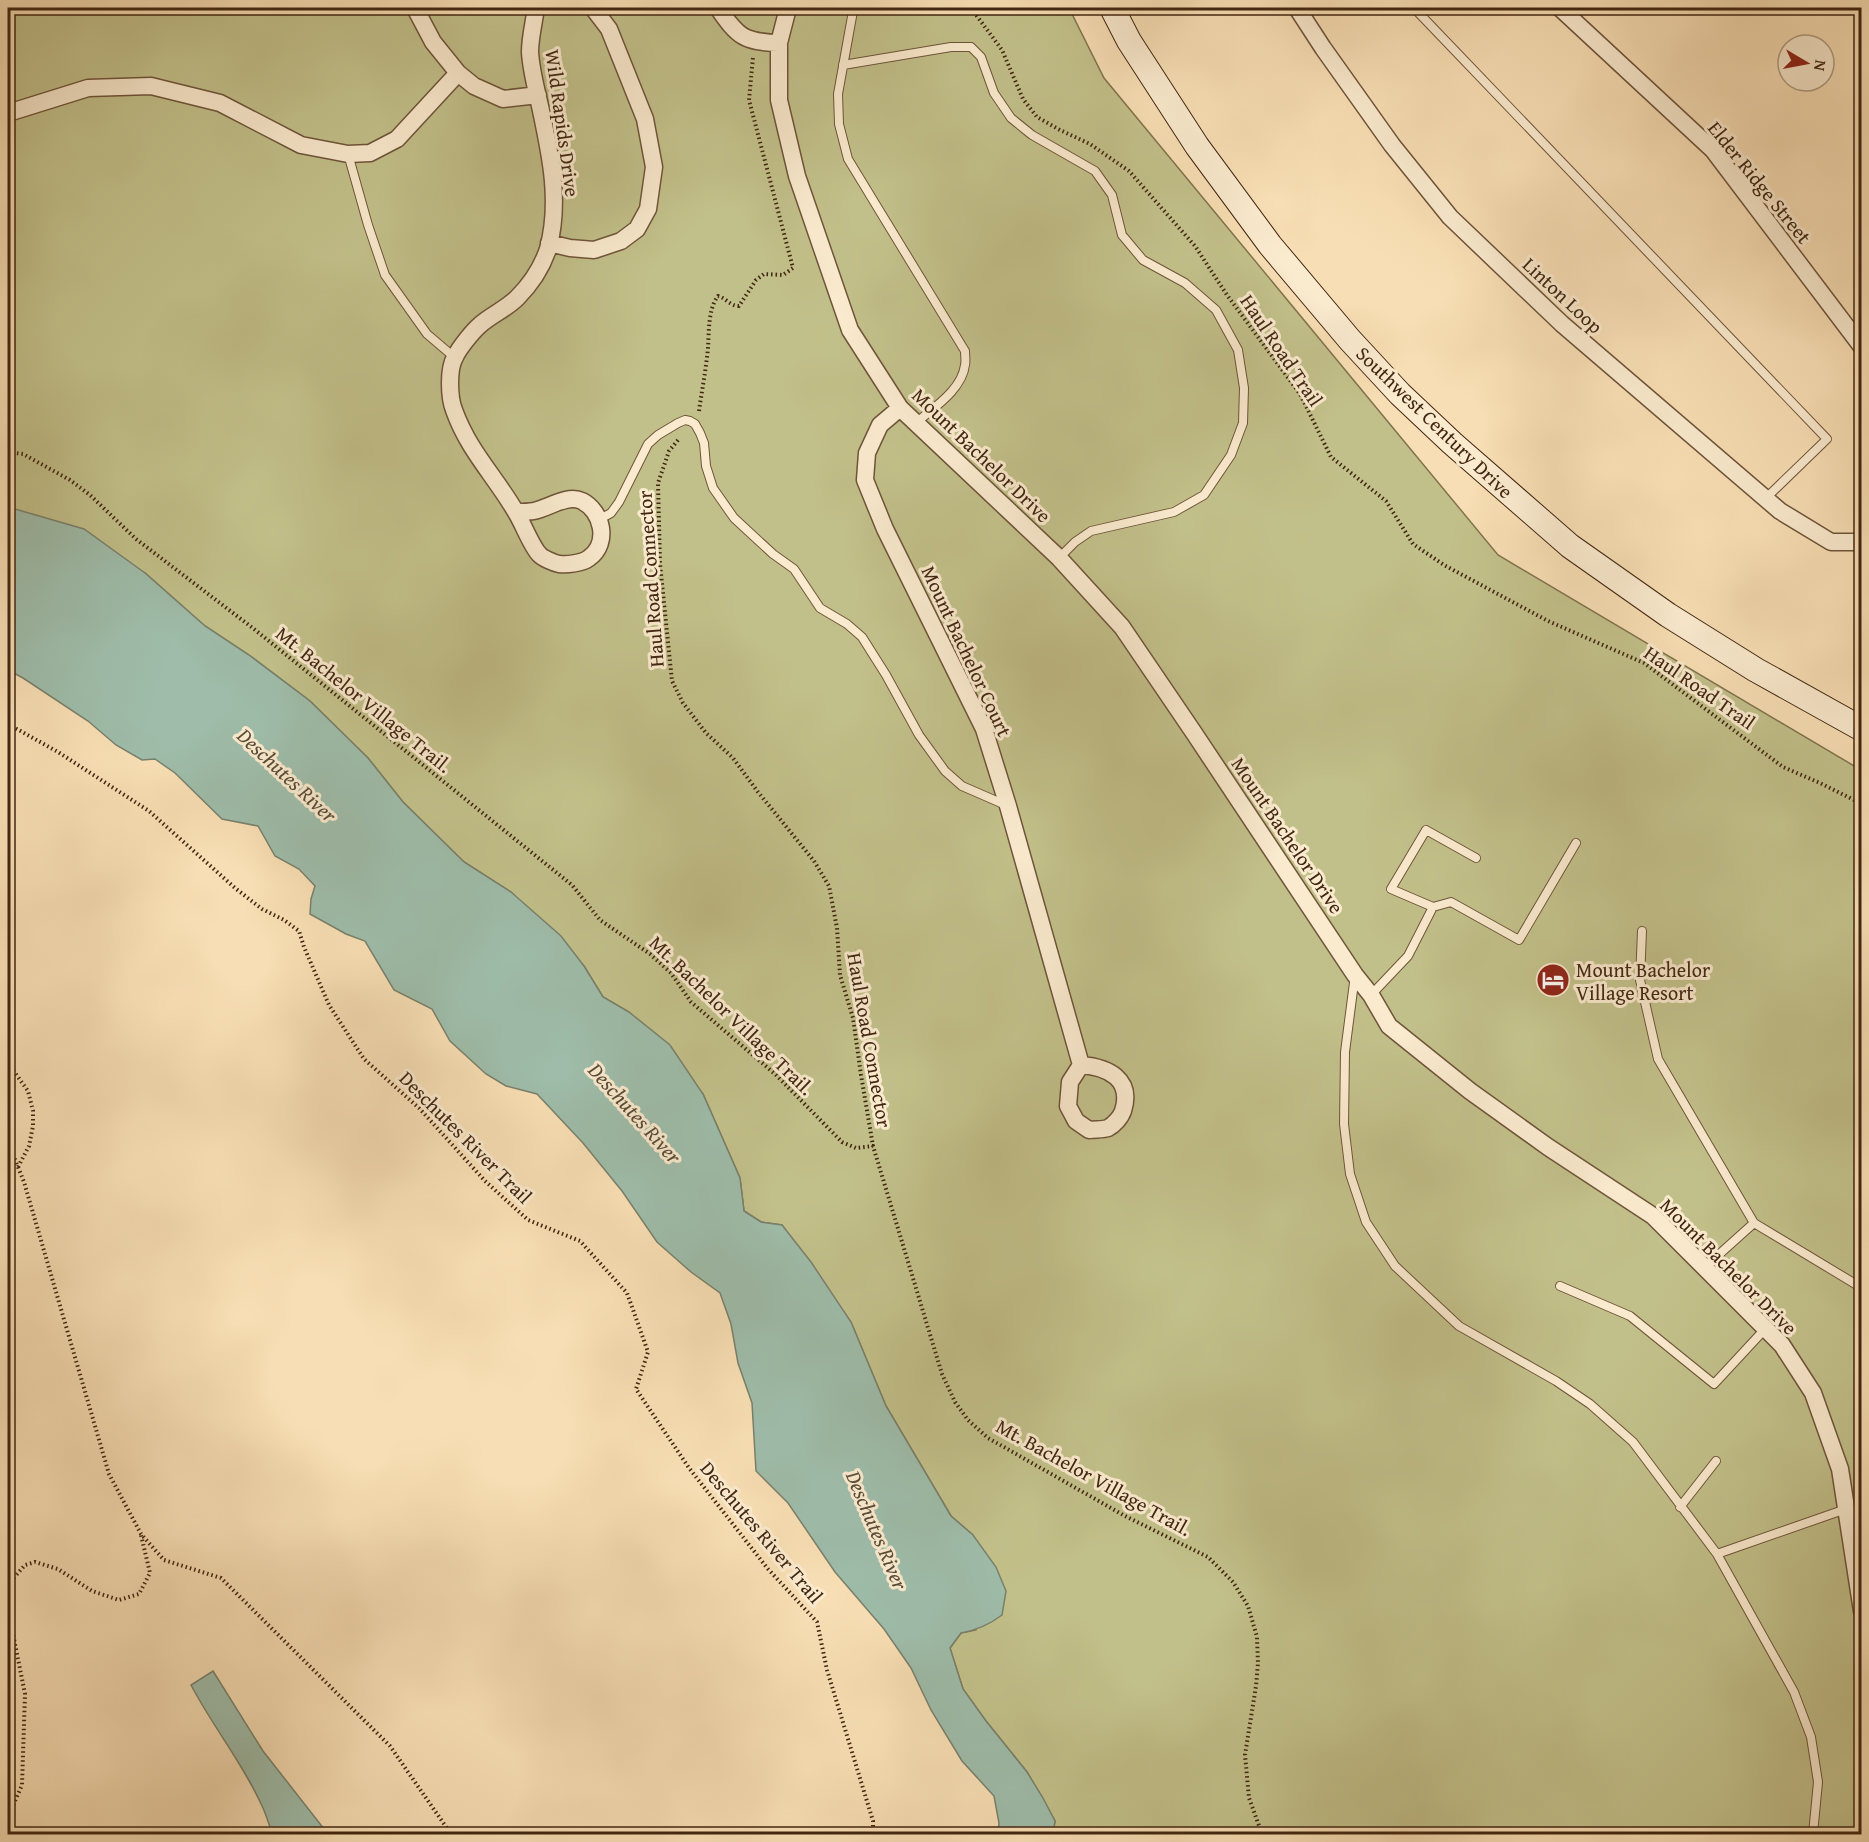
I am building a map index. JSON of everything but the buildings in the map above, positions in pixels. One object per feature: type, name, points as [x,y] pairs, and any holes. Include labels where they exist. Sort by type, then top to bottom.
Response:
[{"type":"main road","name":"Southwest Century Drive","points":[[1112,8],[1130,41],[1197,146],[1270,245],[1350,340],[1400,394],[1452,444],[1570,546],[1678,621],[1756,670],[1862,729]]},
{"type":"street","points":[[415,8],[433,42],[458,73],[474,86],[503,99],[538,94]]},
{"type":"street","name":"Wild Rapids Drive","points":[[454,357],[479,326],[516,299],[537,273],[549,243],[553,222],[554,183],[549,145],[530,51],[536,8]]},
{"type":"street","points":[[549,243],[594,250],[621,241],[637,229],[648,209],[654,167],[645,119],[609,29],[593,8]]},
{"type":"street","points":[[718,8],[744,38],[779,43]]},
{"type":"street","name":"Mount Bachelor Drive","points":[[788,8],[779,43],[779,100],[797,176],[850,330],[900,408],[1059,558],[1122,627],[1355,975],[1371,995],[1389,1026],[1470,1091],[1548,1147],[1653,1216],[1782,1345],[1813,1393],[1840,1469],[1862,1611]]},
{"type":"street","name":"Elder Ridge Street","points":[[1560,8],[1713,150],[1862,347]]},
{"type":"street","name":"Linton Loop","points":[[1303,10],[1323,48],[1392,145],[1450,217],[1562,324],[1780,511],[1831,542],[1862,542]]},
{"type":"street","points":[[8,113],[88,88],[151,86],[220,103],[301,145],[348,154],[370,153],[397,139],[458,73]]},
{"type":"street","points":[[454,357],[450,393],[453,408],[467,442],[516,512],[538,554],[557,564],[575,563],[589,558],[598,547],[601,534],[600,519],[581,501],[568,500],[546,505],[535,511],[516,512]]},
{"type":"street","name":"Mount Bachelor Court","points":[[900,408],[880,425],[875,434],[867,453],[865,480],[885,529],[984,729],[1081,1065]]},
{"type":"lane","points":[[1414,8],[1827,439],[1765,499]]},
{"type":"lane","points":[[853,11],[838,94],[839,124],[848,159],[965,351],[966,364],[962,377],[952,391],[916,423]]},
{"type":"lane","points":[[843,65],[951,47],[971,47],[981,57],[994,93],[1011,118],[1032,135],[1095,171],[1112,195],[1122,235],[1143,260],[1185,283],[1216,310],[1238,350],[1244,388],[1243,423],[1231,455],[1204,495],[1174,512],[1090,531],[1059,558]]},
{"type":"lane","points":[[348,154],[385,275],[427,334],[454,357]]},
{"type":"lane","points":[[600,519],[611,513],[619,502],[648,444],[678,423],[686,420],[695,424],[704,443],[706,466],[713,488],[734,519],[773,554],[794,569],[820,608],[847,624],[862,637],[919,735],[945,771],[962,786],[1008,806]]},
{"type":"lane","points":[[1476,858],[1426,830],[1391,889],[1433,907],[1451,902],[1519,940],[1576,843]]},
{"type":"lane","points":[[1371,995],[1408,956],[1433,907]]},
{"type":"lane","points":[[1642,931],[1640,980],[1658,1059],[1754,1223],[1862,1288]]},
{"type":"lane","points":[[1355,975],[1345,1052],[1344,1124],[1350,1174],[1366,1222],[1395,1266],[1459,1326],[1556,1381],[1590,1404],[1633,1442],[1717,1554],[1794,1692],[1810,1737],[1818,1782],[1813,1834]]},
{"type":"lane","points":[[1705,1268],[1754,1223]]},
{"type":"lane","points":[[1560,1286],[1630,1316],[1714,1384],[1765,1329]]},
{"type":"lane","points":[[1680,1507],[1716,1461]]},
{"type":"lane","points":[[1717,1554],[1846,1509]]},
{"type":"path","name":"Haul Road Trail","points":[[971,8],[1002,50],[1023,99],[1037,117],[1090,144],[1129,171],[1195,246],[1227,295],[1300,394],[1331,457],[1386,501],[1413,544],[1444,565],[1548,621],[1644,663],[1783,767],[1862,804]]},
{"type":"path","points":[[695,424],[715,299],[723,298],[734,306],[739,306],[756,280],[764,274],[783,275],[793,268],[749,100],[757,41]]},
{"type":"path","name":"Haul Road Connector","points":[[695,424],[669,451],[658,483],[660,564],[672,681],[682,703],[706,733],[733,758],[814,861],[829,886],[837,928],[840,975],[853,1018],[873,1146]]},
{"type":"path","name":"Mt. Bachelor Village Trail.","points":[[8,452],[23,454],[70,480],[90,495],[136,539],[263,637],[572,885],[600,920],[657,960],[671,973],[691,1002],[775,1074],[842,1142],[856,1148],[873,1146],[942,1374],[955,1402],[968,1420],[988,1438],[1125,1516],[1208,1557],[1233,1582],[1248,1606],[1257,1637],[1258,1663],[1245,1755],[1249,1798],[1262,1834]]},
{"type":"path","name":"Deschutes River Trail","points":[[8,724],[58,752],[149,811],[235,888],[262,909],[299,931],[329,1005],[364,1059],[419,1108],[485,1181],[528,1220],[580,1241],[627,1293],[648,1352],[636,1389],[688,1468],[768,1569],[817,1622],[827,1670],[873,1821],[873,1834]]},
{"type":"path","points":[[8,1063],[28,1091],[33,1111],[29,1146],[18,1167]]},
{"type":"path","points":[[8,1142],[24,1182],[109,1474],[141,1534],[165,1560],[221,1578],[390,1746],[451,1834]]},
{"type":"path","points":[[8,1599],[10,1582],[25,1564],[35,1562],[58,1569],[92,1591],[119,1600],[139,1594],[150,1573],[141,1534]]},
{"type":"path","points":[[8,1609],[25,1694],[22,1785],[8,1818]]},
{"type":"shaded area","points":[[8,8],[1069,8],[1104,78],[1498,555],[1861,770],[1861,1834],[1053,1834],[1055,1821],[1027,1772],[963,1689],[950,1648],[961,1633],[976,1630],[973,1535],[951,1516],[886,1406],[851,1322],[782,1225],[761,1222],[744,1211],[740,1178],[703,1094],[629,1012],[603,997],[584,966],[511,892],[464,862],[403,802],[368,758],[310,701],[249,655],[205,626],[145,573],[8,507]]},
{"type":"water","name":"Deschutes River","points":[[8,507],[84,529],[145,573],[205,626],[249,655],[310,701],[368,758],[403,802],[464,862],[511,892],[561,936],[584,966],[603,997],[629,1012],[670,1045],[703,1094],[740,1178],[744,1211],[761,1222],[782,1225],[811,1262],[851,1322],[886,1406],[951,1516],[973,1535],[996,1567],[1006,1591],[1002,1615],[983,1627],[961,1633],[950,1648],[963,1689],[1027,1772],[1043,1798],[1055,1821],[1053,1834],[998,1834],[999,1823],[994,1796],[962,1761],[931,1710],[911,1668],[884,1629],[835,1572],[788,1503],[756,1471],[752,1403],[738,1363],[731,1324],[720,1293],[691,1272],[657,1242],[622,1191],[583,1143],[537,1094],[506,1086],[486,1074],[450,1041],[432,1009],[394,990],[365,941],[346,934],[310,914],[315,886],[299,869],[275,856],[258,826],[222,819],[175,773],[155,759],[142,760],[116,745],[88,721],[8,670]]},
{"type":"water","points":[[213,1671],[263,1751],[328,1834],[273,1834],[247,1777],[191,1685]]},
{"type":"place","name":"Mount Bachelor Village Resort","points":[[1553,980]]}]
